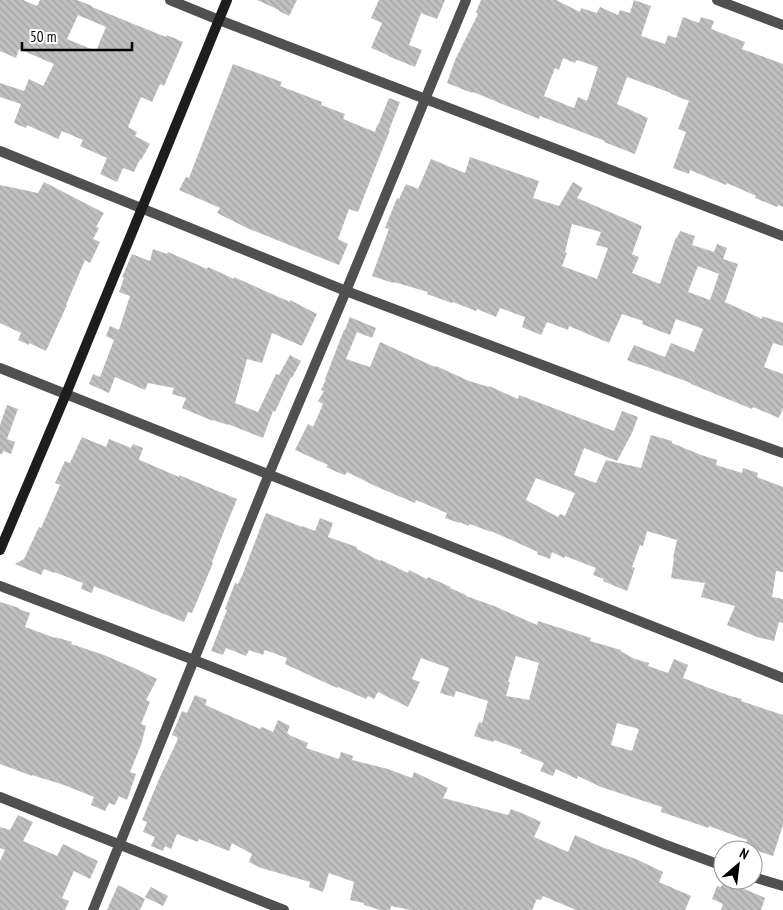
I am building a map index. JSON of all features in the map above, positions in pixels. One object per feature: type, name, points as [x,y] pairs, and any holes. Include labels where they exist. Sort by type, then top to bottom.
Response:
[{"type":"main road","points":[[0,550],[66,394],[226,0]]},
{"type":"street","points":[[170,0],[783,236]]},
{"type":"street","points":[[93,910],[268,474],[466,0]]},
{"type":"street","points":[[716,0],[783,24]]},
{"type":"street","points":[[0,151],[346,291],[664,411],[783,452]]},
{"type":"street","points":[[0,368],[783,678]]},
{"type":"street","points":[[0,586],[713,862]]},
{"type":"street","points":[[0,798],[284,910]]},
{"type":"street","points":[[763,880],[783,886]]},
{"type":"building","points":[[0,0],[23,0],[37,6],[40,0],[77,0],[166,37],[167,35],[183,42],[164,86],[160,84],[152,102],[141,97],[128,127],[137,132],[135,136],[150,144],[134,172],[123,168],[117,182],[100,174],[107,158],[80,146],[83,140],[62,131],[58,139],[27,125],[26,128],[14,123],[21,104],[0,97],[0,83],[24,91],[29,79],[43,86],[54,64],[19,49],[16,58],[0,51]],"holes":[[[78,15],[106,27],[96,51],[67,39]]]},
{"type":"building","points":[[257,0],[297,0],[289,16]]},
{"type":"building","points":[[379,0],[445,0],[437,19],[421,13],[409,45],[422,50],[415,67],[371,48],[382,23],[371,18]]},
{"type":"building","points":[[481,0],[556,0],[580,12],[581,8],[597,13],[600,7],[618,15],[620,10],[630,13],[634,0],[651,6],[641,36],[665,44],[668,35],[676,38],[683,17],[699,23],[701,17],[714,21],[711,29],[745,42],[742,49],[783,64],[783,207],[778,205],[777,207],[755,198],[756,196],[727,183],[726,185],[690,170],[689,174],[673,168],[686,132],[678,129],[689,101],[671,93],[627,77],[617,104],[648,118],[635,154],[540,116],[539,119],[447,83],[455,60],[478,14],[476,12]],"holes":[[[563,58],[575,63],[577,60],[598,67],[587,101],[578,97],[574,108],[544,96],[555,68],[559,70]]]},
{"type":"building","points":[[233,64],[282,82],[280,86],[322,102],[321,105],[345,114],[343,119],[375,132],[389,98],[400,102],[358,212],[349,209],[338,239],[348,244],[339,265],[247,228],[217,213],[220,208],[179,190],[186,177],[189,178]]},
{"type":"building","points":[[470,157],[539,181],[533,198],[559,206],[573,182],[583,188],[577,198],[642,226],[632,254],[639,257],[632,273],[660,284],[676,237],[680,231],[695,236],[692,245],[714,252],[717,244],[727,248],[723,259],[738,264],[725,302],[762,319],[762,316],[783,323],[783,346],[773,343],[764,367],[783,374],[783,408],[779,418],[627,360],[634,345],[665,357],[671,343],[694,352],[703,329],[676,319],[670,335],[642,324],[643,321],[622,314],[609,343],[569,326],[568,330],[547,322],[541,335],[522,327],[525,317],[500,308],[496,317],[477,309],[476,311],[427,294],[428,292],[372,276],[389,229],[385,228],[397,198],[399,199],[406,184],[418,189],[431,159],[465,173]],"holes":[[[572,224],[601,232],[596,245],[608,248],[597,279],[562,266],[567,253],[565,252]],[[698,266],[719,274],[710,300],[688,292]]]},
{"type":"building","points":[[44,182],[104,213],[96,227],[99,228],[93,239],[100,242],[90,263],[85,260],[46,351],[18,340],[21,333],[0,323],[0,185],[38,193]]},
{"type":"building","points":[[153,249],[167,254],[168,252],[207,269],[208,267],[234,279],[234,277],[290,302],[290,300],[317,314],[302,346],[272,333],[262,363],[247,359],[235,403],[258,412],[276,374],[279,375],[290,355],[301,361],[291,377],[275,412],[273,411],[263,438],[182,408],[186,398],[172,394],[174,388],[148,383],[145,390],[115,377],[109,393],[89,384],[93,374],[100,377],[114,340],[106,336],[110,326],[119,330],[130,296],[119,292],[124,278],[122,277],[132,254],[150,261]]},
{"type":"building","points":[[350,317],[376,328],[372,338],[357,332],[346,359],[370,367],[380,342],[469,381],[489,386],[518,399],[519,395],[614,431],[622,411],[638,417],[617,461],[584,448],[574,475],[596,483],[606,460],[641,468],[651,435],[672,441],[672,443],[717,460],[716,465],[742,473],[743,468],[758,473],[757,477],[783,487],[783,572],[776,571],[772,597],[783,599],[783,623],[779,622],[774,641],[757,637],[727,625],[735,606],[701,597],[705,583],[671,578],[677,540],[647,531],[643,546],[640,545],[632,567],[635,568],[627,591],[593,575],[596,568],[565,556],[564,558],[552,552],[550,559],[491,531],[445,518],[447,513],[416,500],[415,503],[347,472],[345,475],[337,472],[326,467],[328,465],[295,450],[308,424],[313,427],[323,404],[318,401],[324,391],[321,390]],"holes":[[[536,478],[575,493],[565,516],[560,514],[558,517],[526,500]]]},
{"type":"building","points":[[7,405],[18,409],[7,439],[15,442],[11,454],[3,451],[0,454],[0,425]]},
{"type":"building","points":[[82,437],[106,447],[109,439],[131,448],[133,444],[143,448],[140,460],[237,499],[192,613],[188,612],[184,622],[94,586],[92,593],[81,589],[83,583],[54,572],[44,569],[41,575],[15,564],[24,559],[39,527],[41,528],[60,485],[55,483],[65,461],[70,463]]},
{"type":"building","points":[[266,513],[315,531],[320,518],[333,523],[328,537],[357,547],[357,549],[380,561],[408,573],[409,570],[427,579],[428,577],[466,596],[537,625],[538,621],[591,638],[590,641],[621,650],[635,659],[649,663],[648,666],[668,673],[674,659],[688,665],[683,678],[783,715],[783,825],[773,856],[763,853],[763,840],[747,840],[709,826],[709,828],[661,812],[662,807],[601,787],[578,776],[577,779],[556,769],[553,776],[540,771],[544,763],[520,753],[522,750],[494,740],[493,742],[474,736],[479,722],[482,723],[488,701],[456,691],[454,697],[440,693],[449,668],[421,658],[412,679],[420,682],[408,707],[378,692],[374,699],[368,696],[366,699],[337,688],[285,664],[287,658],[265,650],[263,655],[249,650],[246,656],[226,648],[223,655],[211,651],[235,583],[238,584]],"holes":[[[516,656],[539,663],[529,700],[506,696]],[[617,723],[639,729],[632,751],[611,745]]]},
{"type":"building","points":[[0,602],[30,613],[25,627],[72,642],[71,644],[104,655],[157,679],[146,700],[150,702],[141,724],[146,726],[141,745],[130,772],[136,774],[127,800],[119,796],[115,805],[109,803],[105,811],[91,805],[94,797],[0,764]]},
{"type":"building","points":[[195,695],[207,700],[205,705],[260,729],[262,727],[273,732],[278,720],[290,726],[287,733],[289,735],[308,743],[306,748],[339,759],[341,752],[353,756],[352,760],[388,769],[412,778],[414,772],[448,788],[443,798],[508,815],[511,809],[524,814],[541,822],[534,837],[568,852],[575,835],[636,859],[663,872],[659,882],[691,896],[685,910],[576,910],[543,896],[541,900],[537,899],[532,910],[411,910],[391,906],[390,910],[380,910],[364,905],[364,903],[350,900],[354,882],[329,873],[323,892],[309,887],[310,882],[261,868],[249,862],[252,854],[232,843],[229,851],[199,839],[198,842],[177,834],[171,849],[165,846],[163,851],[151,846],[155,837],[143,832],[147,822],[142,820],[178,739],[172,735],[182,711],[187,713]]},
{"type":"building","points":[[18,815],[33,822],[23,841],[57,856],[63,844],[98,861],[90,879],[74,871],[62,898],[69,901],[65,910],[0,910],[0,861],[5,850],[0,848],[0,827],[10,830]]},
{"type":"building","points":[[118,885],[145,899],[140,910],[107,910]]},
{"type":"building","points":[[151,887],[168,896],[163,906],[145,897]]},
{"type":"building","points":[[715,890],[747,890],[765,898],[761,910],[721,910],[723,904],[712,899]]}]
